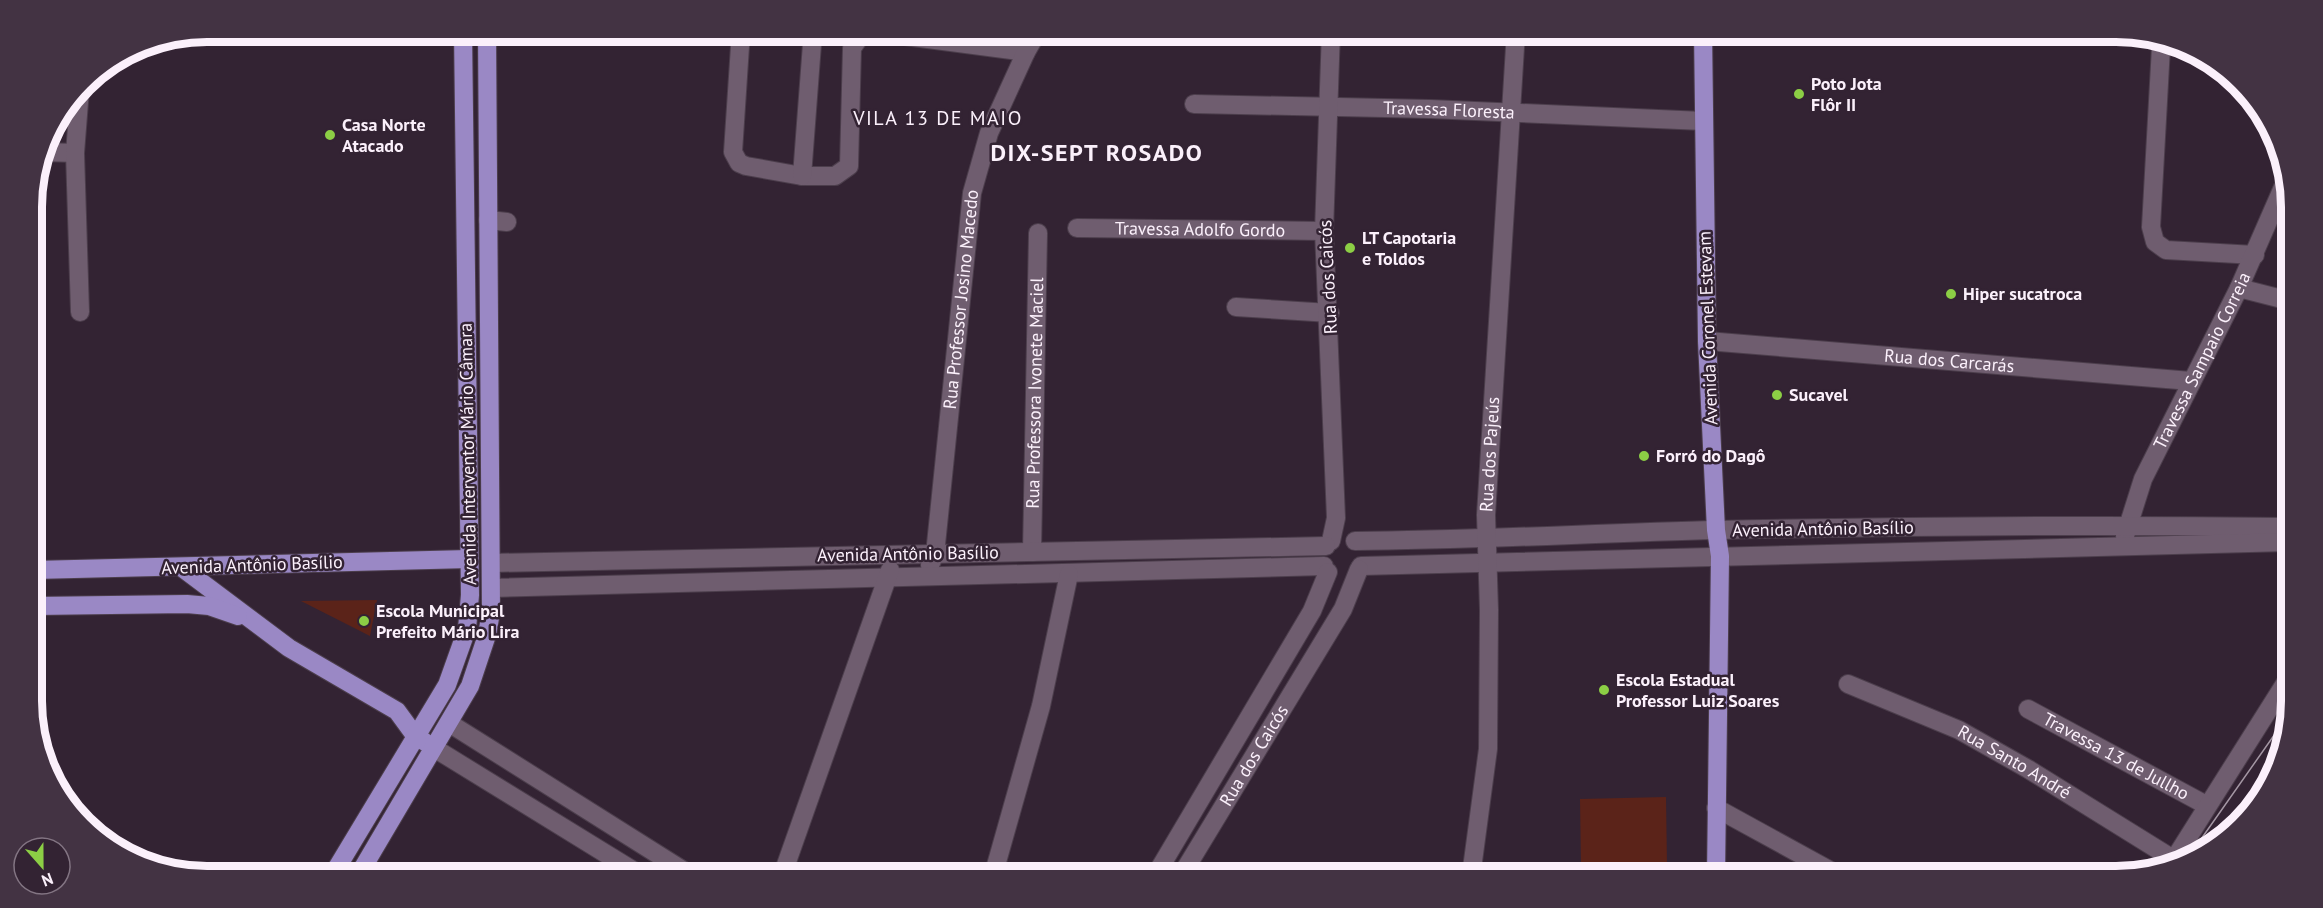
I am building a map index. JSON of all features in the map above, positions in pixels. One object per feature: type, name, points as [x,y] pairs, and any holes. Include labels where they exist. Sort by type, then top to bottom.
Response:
[{"type":"main road","name":"Avenida Interventor Mário Câmara","points":[[338,866],[447,685],[467,629],[470,612],[463,42]]},
{"type":"main road","name":"Avenida Interventor Mário Câmara","points":[[364,866],[470,686],[481,655],[491,612],[487,42]]},
{"type":"main road","name":"Avenida Coronel Estevam","points":[[1703,42],[1707,341],[1716,530],[1720,556],[1716,866]]},
{"type":"main road","points":[[465,215],[488,219]]},
{"type":"main road","name":"Avenida Antônio Basílio","points":[[42,570],[469,559]]},
{"type":"main road","points":[[182,567],[290,648],[397,711],[416,737],[434,748]]},
{"type":"main road","name":"Avenida Antônio Basílio","points":[[42,606],[187,604],[209,606],[256,624]]},
{"type":"main road","points":[[397,711],[430,713],[450,723]]},
{"type":"street","points":[[740,42],[733,152],[735,158],[746,166],[802,176],[829,178],[844,172],[850,158],[851,64],[854,42]]},
{"type":"street","points":[[802,176],[812,42]]},
{"type":"street","points":[[954,42],[1026,52]]},
{"type":"street","name":"Rua Professor Josino Macedo","points":[[925,578],[935,554],[972,193],[989,133],[1032,42]]},
{"type":"street","name":"Rua dos Caicós","points":[[1328,544],[1336,518],[1330,313],[1324,231],[1330,42]]},
{"type":"street","name":"Rua dos Pajeús","points":[[1472,866],[1488,749],[1486,540],[1515,42]]},
{"type":"street","points":[[2161,49],[2151,227],[2155,242],[2166,250],[2254,255]]},
{"type":"street","points":[[79,103],[75,153],[80,312]]},
{"type":"street","name":"Travessa Floresta","points":[[1194,104],[1510,112],[1703,121]]},
{"type":"street","points":[[52,152],[75,153]]},
{"type":"street","name":"Travessa Sampaio Correia","points":[[2124,546],[2127,525],[2143,479],[2239,288],[2280,195]]},
{"type":"street","points":[[488,219],[507,222]]},
{"type":"street","name":"Travessa Adolfo Gordo","points":[[1077,228],[1324,231]]},
{"type":"street","name":"Rua Professora Ivonete Maciel","points":[[1032,552],[1038,233]]},
{"type":"street","points":[[2239,288],[2281,299]]},
{"type":"street","points":[[1236,307],[1330,313]]},
{"type":"street","name":"Rua dos Carcarás","points":[[1707,341],[2191,381]]},
{"type":"street","points":[[1336,518],[1362,552],[1360,568],[1348,578],[1334,576],[1326,569],[1323,553],[1328,544],[1352,540]]},
{"type":"street","name":"Avenida Antônio Basílio","points":[[1352,540],[1486,540],[1716,530],[2127,525],[2281,526]]},
{"type":"street","name":"Avenida Antônio Basílio","points":[[1360,568],[1720,556],[2281,542]]},
{"type":"street","name":"Avenida Antônio Basílio","points":[[491,563],[1328,544]]},
{"type":"street","points":[[786,866],[886,579],[897,555]]},
{"type":"street","name":"Rua dos Caicós","points":[[1187,866],[1342,609],[1360,568]]},
{"type":"street","name":"Rua dos Caicós","points":[[1161,866],[1312,611],[1326,569]]},
{"type":"street","name":"Avenida Antônio Basílio","points":[[491,588],[1326,569]]},
{"type":"street","points":[[996,866],[1041,706],[1069,574]]},
{"type":"street","name":"Rua Santo André","points":[[1848,684],[1959,730],[2028,769],[2170,856]]},
{"type":"street","points":[[2177,854],[2281,690]]},
{"type":"street","name":"Travessa 13 de Jullho","points":[[2028,709],[2206,806]]},
{"type":"street","points":[[450,723],[674,866]]},
{"type":"street","points":[[434,748],[626,866]]},
{"type":"street","points":[[1716,808],[1821,866]]},
{"type":"shaded area","points":[[377,600],[370,636],[301,601]]},
{"type":"shaded area","points":[[1666,797],[1667,865],[1581,866],[1580,799]]},
{"type":"tram line","points":[[2197,845],[2279,729]]},
{"type":"place","name":"Poto Jota Flôr II","points":[[1799,94]]},
{"type":"place","name":"Casa Norte Atacado","points":[[330,135]]},
{"type":"place","name":"LT Capotaria e Toldos","points":[[1350,248]]},
{"type":"place","name":"Hiper sucatroca","points":[[1951,294]]},
{"type":"place","name":"Sucavel","points":[[1777,395]]},
{"type":"place","name":"Forró do Dagô","points":[[1644,456]]},
{"type":"place","name":"Escola Municipal Prefeito Mário Lira","points":[[364,621]]},
{"type":"place","name":"Escola Estadual Professor Luiz Soares","points":[[1604,690]]},
{"type":"district","name":"VILA 13 DE MAIO","points":[[938,118]]},
{"type":"district","name":"DIX-SEPT ROSADO","points":[[1097,153]]}]
